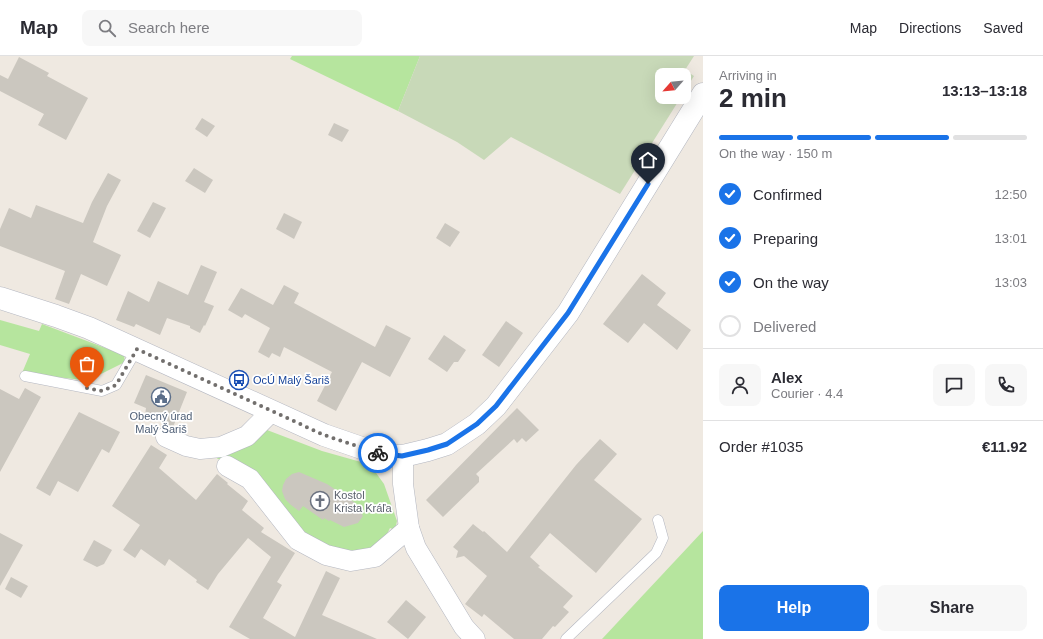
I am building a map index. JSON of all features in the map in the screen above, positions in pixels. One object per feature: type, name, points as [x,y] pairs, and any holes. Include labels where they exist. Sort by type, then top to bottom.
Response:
[{"type":"street","points":[[0,298],[82,325],[324,435],[382,455],[402,456],[428,450],[447,444],[477,424],[496,406],[568,313],[703,94]]},
{"type":"street","points":[[166,437],[186,446],[200,449],[221,447],[247,436],[271,412]]},
{"type":"street","points":[[402,456],[403,484],[408,528],[416,548],[465,635]]},
{"type":"street","points":[[227,466],[250,479],[298,540],[326,554],[352,561],[375,557],[408,528]]},
{"type":"lane","points":[[25,376],[102,391],[116,385],[137,349]]},
{"type":"lane","points":[[566,639],[656,553],[663,538],[658,520]]},
{"type":"green space","points":[[292,56],[420,56],[398,111],[290,59]]},
{"type":"green space","points":[[420,56],[694,56],[686,68],[655,68],[655,104],[677,104],[620,194],[511,137],[484,160],[457,142],[398,111]]},
{"type":"green space","points":[[691,74],[694,76],[691,81]]},
{"type":"green space","points":[[0,320],[39,331],[42,324],[124,355],[125,362],[93,378],[82,380],[22,373],[30,354],[0,345]]},
{"type":"green space","points":[[267,430],[322,451],[361,462],[374,470],[384,484],[397,521],[395,530],[390,528],[384,540],[378,547],[349,552],[321,543],[298,529],[255,474],[218,459],[210,453]]},
{"type":"green space","points":[[703,531],[703,639],[602,639]]},
{"type":"building","points":[[19,57],[49,73],[47,76],[88,98],[66,140],[38,125],[44,114],[0,91],[0,75],[8,79]]},
{"type":"building","points":[[202,118],[215,126],[207,137],[195,129]]},
{"type":"building","points":[[334,123],[349,130],[342,142],[328,135]]},
{"type":"building","points":[[194,168],[213,180],[205,193],[185,181]]},
{"type":"building","points":[[108,173],[121,180],[107,206],[93,242],[121,255],[107,286],[81,274],[69,304],[55,299],[65,271],[0,246],[0,229],[9,208],[31,218],[36,205],[83,223],[92,202]]},
{"type":"building","points":[[153,202],[166,208],[150,238],[137,231]]},
{"type":"building","points":[[284,213],[302,222],[294,239],[276,229]]},
{"type":"building","points":[[445,223],[460,232],[450,247],[436,238]]},
{"type":"building","points":[[201,265],[217,272],[204,302],[214,306],[205,326],[204,325],[200,333],[190,328],[190,326],[167,318],[160,335],[136,324],[134,327],[116,320],[128,291],[149,302],[158,281],[188,295]]},
{"type":"building","points":[[642,274],[666,293],[657,305],[691,330],[677,350],[644,323],[628,343],[603,324]]},
{"type":"building","points":[[284,285],[299,293],[294,303],[375,347],[386,325],[411,338],[390,377],[362,362],[336,411],[317,401],[332,372],[284,347],[280,357],[272,353],[269,358],[258,352],[270,328],[245,314],[242,318],[228,310],[241,288],[273,305]]},
{"type":"building","points":[[506,321],[523,333],[499,367],[482,355]]},
{"type":"building","points":[[444,335],[466,350],[458,362],[454,362],[447,372],[428,359]]},
{"type":"building","name":"Obecný úrad Malý Šariš","points":[[146,375],[187,392],[173,427],[145,415],[146,408],[134,403]]},
{"type":"building","points":[[25,388],[41,397],[0,472],[0,389],[19,399]]},
{"type":"building","points":[[517,408],[539,430],[526,442],[522,438],[517,443],[514,439],[476,474],[479,477],[479,482],[443,517],[426,500]]},
{"type":"building","points":[[79,412],[120,432],[109,453],[102,449],[78,492],[58,481],[50,496],[36,488]]},
{"type":"building","points":[[600,439],[617,454],[594,480],[642,519],[596,573],[550,533],[530,557],[540,566],[538,567],[573,596],[563,607],[569,612],[555,627],[553,626],[542,639],[514,639],[484,614],[482,617],[465,604],[487,576],[464,556],[456,558],[458,551],[453,547],[473,524],[483,532],[484,531],[507,552],[576,465]]},
{"type":"building","points":[[151,445],[167,455],[159,468],[196,500],[217,474],[248,501],[242,510],[264,528],[261,532],[295,553],[277,582],[282,585],[263,618],[295,637],[326,571],[340,578],[322,615],[377,639],[250,639],[229,627],[271,557],[248,538],[218,574],[208,590],[196,582],[197,580],[169,559],[165,566],[141,549],[135,558],[123,550],[140,525],[112,506]]},
{"type":"building","name":"Kostol Krista Kráľa","points":[[299,472],[327,484],[354,502],[363,516],[358,523],[344,527],[324,518],[323,520],[303,506],[299,511],[291,505],[285,499],[282,491],[283,485],[286,479],[292,474]]},
{"type":"building","points":[[0,533],[23,545],[0,586]]},
{"type":"building","points":[[94,540],[112,550],[104,564],[97,567],[83,560]]},
{"type":"building","points":[[11,577],[28,586],[21,598],[5,589]]},
{"type":"building","points":[[406,600],[426,617],[408,639],[387,622]]},
{"type":"way so far","points":[[87,388],[102,391],[116,385],[137,349],[271,412],[324,435],[378,453]]},
{"type":"place","name":"OcÚ Malý Šariš","points":[[239,380]]},
{"type":"place","name":"Obecný úrad Malý Šariš","points":[[161,397]]},
{"type":"place","name":"Kostol Krista Kráľa","points":[[320,501]]},
{"type":"route","points":[[378,453],[382,455],[402,456],[447,444],[477,424],[496,406],[542,349],[568,313],[648,184]]}]
